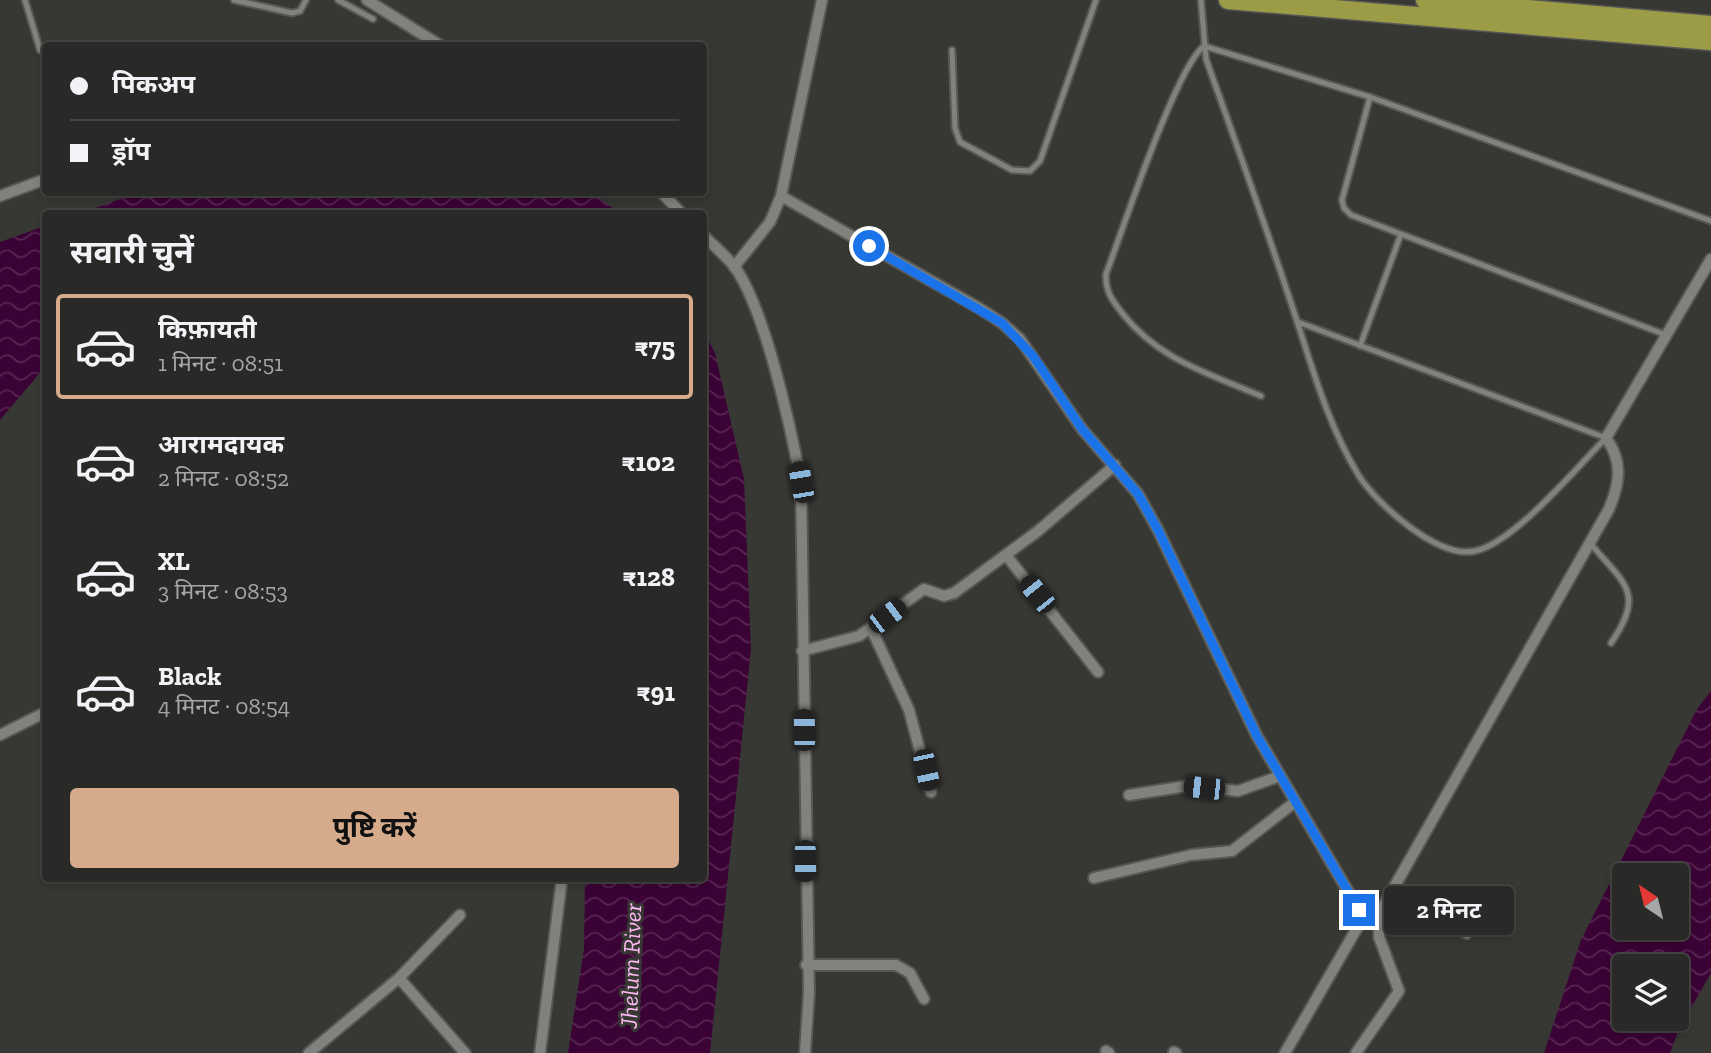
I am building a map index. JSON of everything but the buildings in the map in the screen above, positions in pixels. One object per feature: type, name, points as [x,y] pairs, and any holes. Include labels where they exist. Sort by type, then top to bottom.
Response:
[{"type":"highway","points":[[1228,0],[1711,41]]},
{"type":"highway","points":[[1424,0],[1711,25]]},
{"type":"street","points":[[367,0],[435,42]]},
{"type":"street","points":[[734,267],[770,222],[781,196],[822,0]]},
{"type":"street","points":[[0,197],[42,181]]},
{"type":"street","points":[[665,196],[678,210]]},
{"type":"street","points":[[781,196],[1002,323],[1033,356],[1082,429],[1138,494],[1257,736],[1360,916],[1360,923],[1285,1053]]},
{"type":"street","points":[[707,239],[734,267],[764,338],[792,434],[801,482],[806,965],[809,993],[805,1053]]},
{"type":"street","points":[[1356,1053],[1399,990],[1378,926],[1380,912],[1590,543],[1615,494],[1619,477],[1614,449],[1606,438],[1711,259]]},
{"type":"street","points":[[802,650],[847,641],[871,628],[924,589],[944,596],[954,593],[1006,555],[1115,465]]},
{"type":"street","points":[[1006,555],[1098,672]]},
{"type":"street","points":[[871,628],[895,673],[909,710],[931,792]]},
{"type":"street","points":[[0,735],[42,714]]},
{"type":"street","points":[[1129,795],[1187,786],[1238,791],[1280,776]]},
{"type":"street","points":[[1094,878],[1191,855],[1232,852],[1295,802]]},
{"type":"street","points":[[540,1053],[561,882]]},
{"type":"street","points":[[309,1053],[399,978],[460,915]]},
{"type":"street","points":[[806,965],[896,965],[910,974],[924,999]]},
{"type":"street","points":[[399,978],[465,1053]]},
{"type":"lane","points":[[25,0],[40,50]]},
{"type":"lane","points":[[234,0],[292,13],[300,12],[306,0]]},
{"type":"lane","points":[[338,0],[373,19]]},
{"type":"lane","points":[[952,50],[955,128],[960,142],[1012,170],[1030,171],[1040,161],[1096,0]]},
{"type":"lane","points":[[1201,0],[1204,46],[1324,403],[1362,480],[1412,528],[1454,551],[1474,552],[1496,543],[1515,529],[1606,438],[1298,322]]},
{"type":"lane","points":[[1204,46],[1370,97],[1711,221]]},
{"type":"lane","points":[[1204,46],[1197,51],[1178,85],[1106,274],[1107,290],[1111,299],[1149,344],[1174,359],[1261,396]]},
{"type":"lane","points":[[1370,97],[1342,200],[1344,208],[1351,215],[1667,335]]},
{"type":"lane","points":[[1360,346],[1401,234]]},
{"type":"lane","points":[[1590,543],[1626,588],[1631,600],[1630,612],[1611,643]]},
{"type":"lane","points":[[1391,894],[1467,936]]},
{"type":"water","points":[[129,196],[597,196],[615,210],[89,210]]},
{"type":"water","points":[[42,227],[42,371],[0,420],[0,242]]},
{"type":"water","name":"Jhelum River","points":[[707,338],[715,353],[744,479],[751,649],[710,1053],[568,1053],[584,949],[585,882],[707,882]]},
{"type":"water","points":[[1711,691],[1711,973],[1689,1012],[1689,954],[1612,954],[1612,1031],[1678,1031],[1670,1053],[1544,1053],[1581,940],[1612,878],[1612,940],[1689,940],[1689,863],[1620,863],[1697,709]]},
{"type":"route","points":[[869,246],[1002,323],[1033,356],[1082,429],[1138,494],[1257,736],[1359,910]]}]
